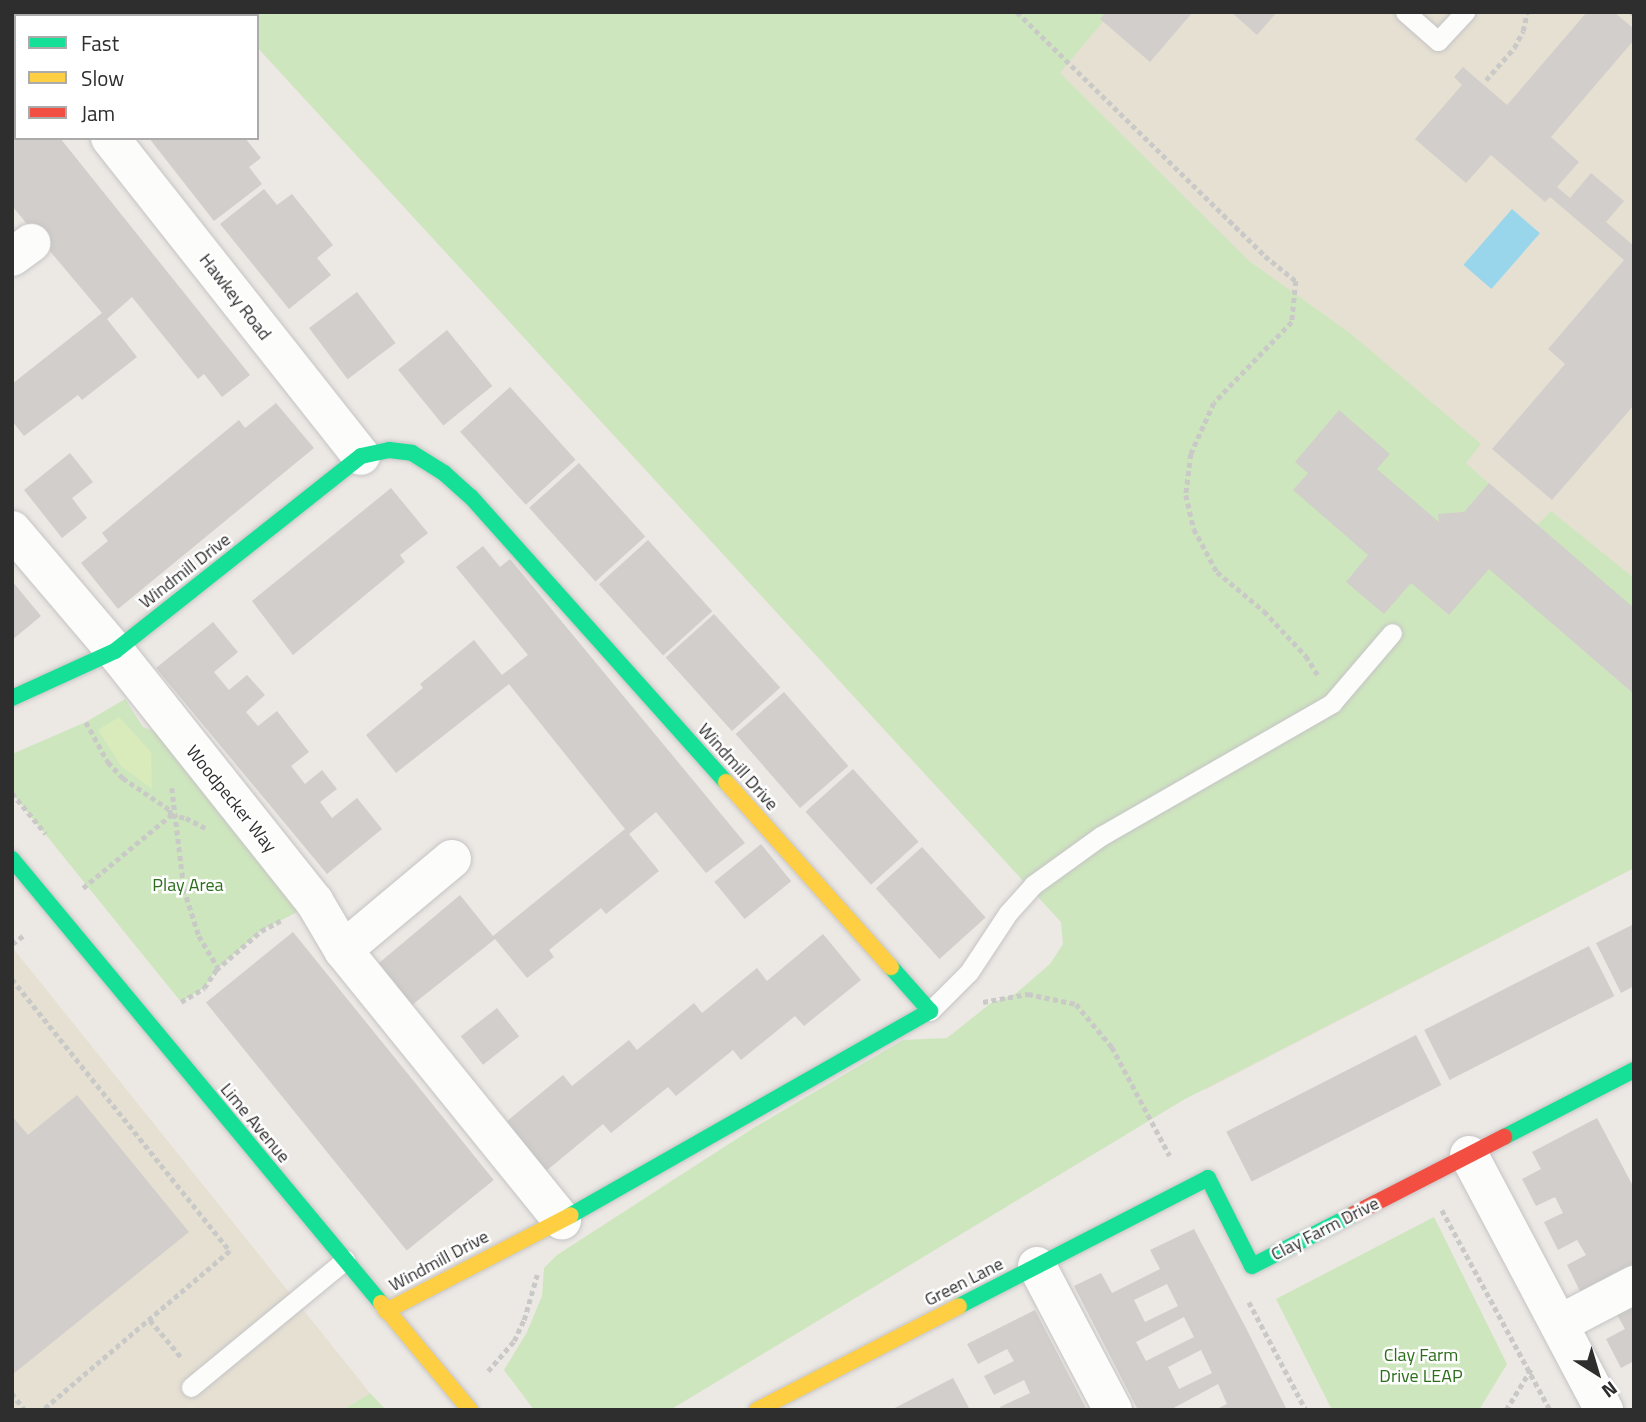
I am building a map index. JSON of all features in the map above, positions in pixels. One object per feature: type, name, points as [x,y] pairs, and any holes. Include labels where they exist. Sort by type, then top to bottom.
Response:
[{"type":"street","name":"Hawkey Road","points":[[112,140],[361,456]]},
{"type":"street","name":"Windmill Drive","points":[[12,698],[115,652],[361,456],[389,450],[412,453],[444,473],[471,497],[930,1010],[562,1220],[532,1233],[386,1311]]},
{"type":"street","points":[[12,530],[115,652]]},
{"type":"street","name":"Woodpecker Way","points":[[115,652],[314,901],[343,950],[562,1220]]},
{"type":"street","name":"Lime Avenue","points":[[12,859],[470,1410]]},
{"type":"street","points":[[343,950],[452,859]]},
{"type":"street","name":"Clay Farm Drive","points":[[1188,1188],[1208,1178],[1252,1266],[1473,1161],[1634,1070]]},
{"type":"street","points":[[1473,1161],[1604,1410]]},
{"type":"street","name":"Green Lane","points":[[757,1410],[1188,1188]]},
{"type":"street","points":[[1037,1266],[1112,1410]]},
{"type":"street","points":[[1559,1324],[1634,1285]]},
{"type":"lane","points":[[1405,12],[1438,41],[1465,12]]},
{"type":"lane","points":[[930,1010],[969,972],[1008,913],[1032,885],[1101,836],[1332,703],[1392,633]]},
{"type":"lane","points":[[191,1387],[345,1259]]},
{"type":"path","points":[[1017,12],[1265,256],[1296,281],[1292,323],[1214,403],[1191,454],[1186,495],[1195,529],[1217,572],[1264,611],[1306,656],[1332,703]]},
{"type":"path","points":[[1486,80],[1514,48],[1527,12]]},
{"type":"path","points":[[86,722],[108,762],[123,778],[170,810],[171,815],[87,886]]},
{"type":"path","points":[[178,816],[184,889],[199,936],[218,968]]},
{"type":"path","points":[[181,1002],[204,988],[218,968],[261,931],[285,919]]},
{"type":"path","points":[[12,979],[230,1251],[43,1410]]},
{"type":"path","points":[[930,1010],[1028,994],[1076,1004],[1112,1047],[1188,1188]]},
{"type":"path","points":[[1473,1161],[1442,1210],[1549,1410]]},
{"type":"path","points":[[1506,1410],[1559,1324]]},
{"type":"path","points":[[12,1393],[25,1410]]},
{"type":"shaded area","points":[[226,12],[1634,12],[1634,868],[1205,1090],[1061,922],[259,49],[259,14]]},
{"type":"shaded area","points":[[12,947],[370,1393],[343,1410],[12,1410]]},
{"type":"green space","points":[[226,12],[1111,12],[1060,73],[1248,260],[1350,333],[1481,444],[1466,463],[1536,526],[1551,511],[1634,578],[1634,868],[1185,1099],[670,1410],[534,1410],[504,1370],[527,1332],[542,1296],[544,1268],[557,1255],[755,1127],[903,1040],[947,1038],[991,1003],[1015,994],[1050,964],[1063,944],[1061,922],[259,49],[259,14]]},
{"type":"green space","name":"Play Area","points":[[125,699],[143,727],[165,735],[299,903],[297,912],[261,931],[216,970],[204,988],[181,1002],[12,793],[12,754],[86,722]]},
{"type":"green space","points":[[119,717],[151,752],[152,789],[121,766],[98,730]]},
{"type":"green space","name":"Clay Farm Drive LEAP","points":[[1434,1217],[1507,1364],[1479,1410],[1332,1410],[1276,1299]]},
{"type":"green space","points":[[370,1393],[386,1410],[343,1410]]},
{"type":"water","points":[[1512,209],[1540,233],[1491,289],[1463,265]]},
{"type":"building","points":[[64,12],[114,12],[114,14]]},
{"type":"building","points":[[1106,12],[1193,12],[1150,62],[1100,19]]},
{"type":"building","points":[[1231,12],[1277,12],[1257,35]]},
{"type":"building","points":[[1587,12],[1614,12],[1634,29],[1634,40],[1551,137],[1579,162],[1557,187],[1570,198],[1591,173],[1624,201],[1606,222],[1634,246],[1634,405],[1552,500],[1492,449],[1565,364],[1548,349],[1624,260],[1550,197],[1545,202],[1491,155],[1466,183],[1415,139],[1462,85],[1454,77],[1463,67],[1507,105]]},
{"type":"building","points":[[12,80],[14,140],[62,140],[250,375],[222,397],[204,374],[198,379],[132,297],[107,319],[137,357],[82,400],[78,395],[24,436],[12,421],[12,384],[102,313],[12,206]]},
{"type":"building","points":[[151,140],[247,140],[261,158],[249,167],[262,184],[214,221]]},
{"type":"building","points":[[264,189],[277,205],[292,194],[333,245],[317,258],[331,275],[289,309],[220,224]]},
{"type":"building","points":[[357,292],[396,343],[348,379],[309,328]]},
{"type":"building","points":[[447,330],[492,386],[443,426],[398,370]]},
{"type":"building","points":[[510,387],[576,460],[526,505],[460,432]]},
{"type":"building","points":[[276,403],[314,448],[118,609],[81,563],[108,541],[102,533],[239,420],[245,428]]},
{"type":"building","points":[[1339,410],[1390,454],[1377,469],[1439,522],[1438,514],[1464,512],[1489,483],[1634,608],[1634,694],[1489,569],[1449,615],[1411,583],[1384,614],[1346,582],[1368,555],[1293,490],[1308,473],[1295,462]]},
{"type":"building","points":[[70,453],[93,482],[72,498],[87,518],[62,538],[24,490]]},
{"type":"building","points":[[579,463],[645,537],[595,581],[529,508]]},
{"type":"building","points":[[391,488],[428,533],[400,555],[405,562],[293,655],[252,601]]},
{"type":"building","points":[[648,540],[712,611],[663,656],[599,584]]},
{"type":"building","points":[[483,546],[500,567],[510,559],[745,843],[706,873],[656,812],[629,834],[659,871],[606,914],[601,908],[549,950],[554,957],[527,978],[495,939],[412,1005],[379,963],[460,895],[493,936],[625,829],[509,684],[396,773],[366,735],[423,688],[420,684],[474,640],[502,675],[528,655],[456,567]]},
{"type":"building","points":[[12,581],[41,616],[12,640]]},
{"type":"building","points":[[714,614],[780,688],[732,731],[666,657]]},
{"type":"building","points":[[213,622],[238,652],[214,672],[229,690],[247,675],[265,695],[246,712],[258,726],[277,711],[309,752],[291,766],[305,784],[322,770],[337,789],[320,802],[332,818],[357,798],[382,829],[327,874],[156,668]]},
{"type":"building","points":[[784,692],[848,766],[800,808],[736,734]]},
{"type":"building","points":[[853,769],[919,842],[871,885],[805,812]]},
{"type":"building","points":[[761,844],[791,881],[745,919],[714,882]]},
{"type":"building","points":[[922,847],[986,918],[939,959],[876,888]]},
{"type":"building","points":[[1634,924],[1634,986],[1621,993],[1596,943]]},
{"type":"building","points":[[293,932],[494,1180],[407,1250],[206,1002]]},
{"type":"building","points":[[823,934],[861,980],[804,1026],[795,1016],[741,1060],[733,1050],[676,1096],[668,1087],[611,1133],[603,1124],[546,1171],[506,1122],[563,1075],[572,1086],[629,1040],[637,1050],[694,1003],[702,1013],[757,968],[767,981]]},
{"type":"building","points":[[1589,946],[1614,996],[1450,1080],[1424,1030]]},
{"type":"building","points":[[497,1008],[519,1036],[483,1065],[461,1036]]},
{"type":"building","points":[[1416,1035],[1441,1085],[1252,1182],[1226,1132]]},
{"type":"building","points":[[77,1095],[189,1232],[12,1375],[12,1116],[28,1135]]},
{"type":"building","points":[[1597,1118],[1634,1188],[1634,1263],[1580,1291],[1567,1265],[1586,1255],[1577,1240],[1558,1250],[1544,1222],[1563,1213],[1555,1197],[1536,1206],[1522,1179],[1541,1169],[1532,1152]]},
{"type":"building","points":[[1194,1229],[1287,1410],[1215,1410],[1227,1404],[1218,1384],[1170,1410],[1138,1410],[1074,1286],[1101,1273],[1112,1293],[1160,1269],[1150,1250]],"holes":[[[1167,1284],[1178,1306],[1145,1322],[1134,1300]],[[1184,1317],[1194,1337],[1146,1361],[1136,1342]],[[1201,1350],[1212,1373],[1179,1389],[1168,1367]]]},
{"type":"building","points":[[1634,1304],[1634,1361],[1621,1368],[1606,1339],[1625,1329],[1616,1313]]},
{"type":"building","points":[[1035,1310],[1087,1410],[1002,1410],[1000,1407],[1030,1393],[1024,1380],[994,1395],[984,1376],[1014,1361],[1007,1349],[978,1364],[967,1344]]},
{"type":"building","points":[[953,1378],[970,1410],[891,1410]]},
{"type":"traffic: fast","points":[[12,698],[115,651],[361,456],[389,450],[412,453],[444,473],[471,497],[726,782]]},
{"type":"traffic: fast","points":[[12,859],[381,1303]]},
{"type":"traffic: fast","points":[[571,1215],[930,1011],[891,967]]},
{"type":"traffic: fast","points":[[1504,1137],[1634,1070]]},
{"type":"traffic: fast","points":[[959,1306],[1208,1178],[1252,1266],[1354,1214]]},
{"type":"traffic: slow","points":[[726,782],[891,967]]},
{"type":"traffic: slow","points":[[386,1311],[571,1215]]},
{"type":"traffic: slow","points":[[381,1303],[470,1410]]},
{"type":"traffic: slow","points":[[757,1410],[959,1306]]},
{"type":"traffic: jam","points":[[1354,1214],[1504,1137]]}]
